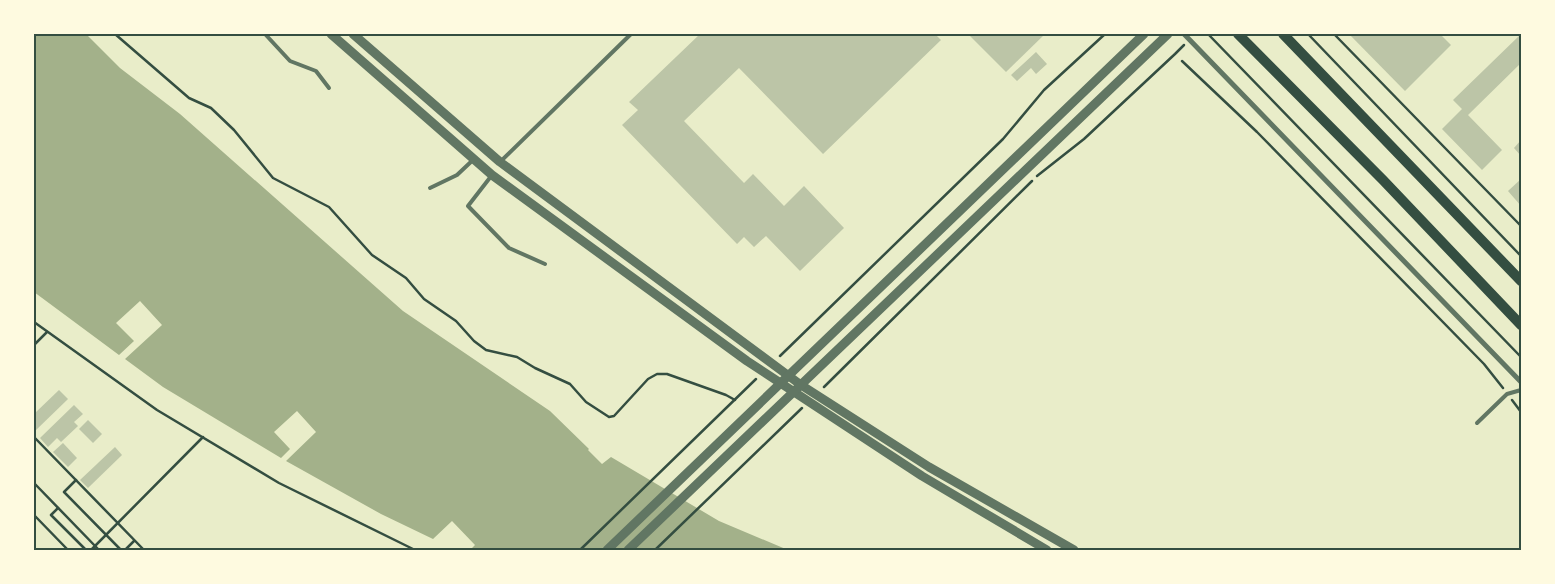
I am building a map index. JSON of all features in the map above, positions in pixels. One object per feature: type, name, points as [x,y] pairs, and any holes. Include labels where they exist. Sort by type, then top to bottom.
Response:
[{"type":"main road","points":[[1238,34],[1383,180],[1521,325]]},
{"type":"main road","points":[[1283,34],[1521,281]]},
{"type":"street","points":[[331,34],[492,175],[763,372],[782,383],[798,388],[922,476],[1046,550]]},
{"type":"street","points":[[353,34],[500,162],[772,363],[789,376],[798,388]]},
{"type":"street","points":[[607,550],[678,484],[1144,34]]},
{"type":"street","points":[[628,550],[692,491],[1168,34]]},
{"type":"street","points":[[1184,34],[1521,382]]},
{"type":"street","points":[[813,398],[1074,550]]},
{"type":"lane","points":[[265,34],[290,60],[316,71],[329,88]]},
{"type":"lane","points":[[500,162],[631,34]]},
{"type":"lane","points":[[430,188],[457,175],[474,159]]},
{"type":"lane","points":[[492,175],[468,206],[509,248],[545,264]]},
{"type":"lane","points":[[1477,423],[1507,394],[1521,390]]},
{"type":"path","points":[[115,34],[189,98],[211,108],[234,130],[273,178],[329,207],[372,255],[406,278],[424,299],[456,321],[474,342],[486,350],[517,357],[535,368],[570,384],[586,402],[609,417],[614,416],[648,380],[657,374],[667,374],[735,400]]},
{"type":"path","points":[[772,363],[1003,139],[1044,90],[1105,34]]},
{"type":"path","points":[[1208,34],[1521,357]]},
{"type":"path","points":[[1308,34],[1521,256]]},
{"type":"path","points":[[1334,34],[1521,226]]},
{"type":"path","points":[[656,550],[813,398],[1037,176],[1084,139],[1189,39]]},
{"type":"path","points":[[1182,61],[1257,132],[1484,364],[1521,412]]},
{"type":"path","points":[[34,322],[157,410],[279,483],[415,550]]},
{"type":"path","points":[[34,345],[47,332]]},
{"type":"path","points":[[580,550],[763,372]]},
{"type":"path","points":[[34,436],[144,550]]},
{"type":"path","points":[[91,550],[203,437]]},
{"type":"path","points":[[76,480],[64,492],[121,550]]},
{"type":"path","points":[[34,483],[99,550]]},
{"type":"path","points":[[58,508],[51,515],[86,550]]},
{"type":"path","points":[[34,515],[68,550]]},
{"type":"path","points":[[125,550],[134,541]]},
{"type":"shaded area","points":[[34,34],[86,34],[120,68],[180,114],[403,311],[550,411],[602,464],[611,457],[719,521],[788,550],[470,550],[475,545],[452,521],[433,539],[381,514],[286,461],[316,432],[297,411],[274,432],[290,449],[281,458],[163,387],[125,359],[162,325],[140,301],[116,323],[134,341],[119,355],[34,292]]},
{"type":"building","points":[[700,34],[935,34],[941,40],[823,154],[739,68],[684,121],[744,183],[753,174],[784,206],[804,186],[844,228],[800,271],[766,236],[754,247],[744,237],[737,244],[622,125],[638,110],[629,102]]},
{"type":"building","points":[[968,34],[1045,34],[1006,72]]},
{"type":"building","points":[[1349,34],[1440,34],[1451,45],[1405,91]]},
{"type":"building","points":[[1521,34],[1521,63],[1468,115],[1502,150],[1482,170],[1442,129],[1462,109],[1453,100]]},
{"type":"building","points":[[1036,52],[1047,64],[1036,74],[1031,68],[1017,81],[1011,75]]},
{"type":"building","points":[[1521,140],[1521,156],[1514,148]]},
{"type":"building","points":[[1521,179],[1521,206],[1508,191]]},
{"type":"building","points":[[59,390],[68,399],[34,432],[34,414]]},
{"type":"building","points":[[74,405],[83,414],[74,422],[78,426],[61,442],[57,438],[48,447],[40,438]]},
{"type":"building","points":[[88,420],[102,434],[93,443],[79,429]]},
{"type":"building","points":[[63,443],[77,458],[68,467],[53,452]]},
{"type":"building","points":[[115,447],[122,455],[88,488],[80,480]]}]
